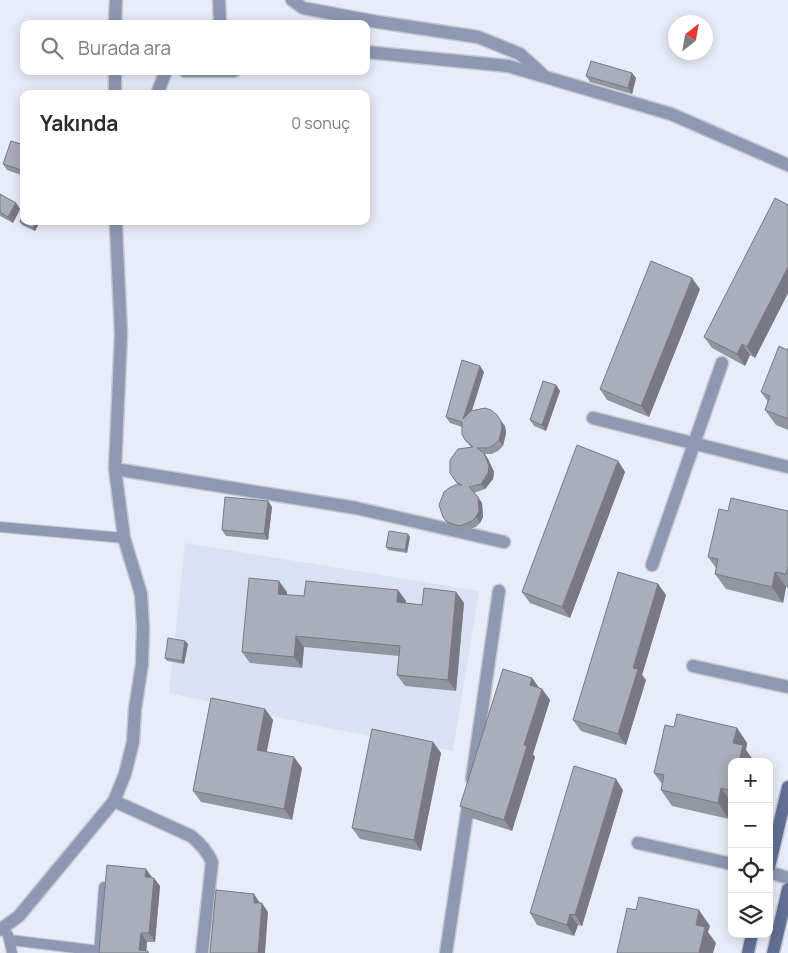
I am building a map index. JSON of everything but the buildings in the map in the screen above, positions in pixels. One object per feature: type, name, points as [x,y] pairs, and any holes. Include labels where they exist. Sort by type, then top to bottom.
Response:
[{"type":"street","points":[[115,20],[116,0]]},
{"type":"street","points":[[218,0],[220,20]]},
{"type":"street","points":[[292,0],[302,8],[367,20]]},
{"type":"street","points":[[370,21],[478,37],[520,54],[544,76]]},
{"type":"street","points":[[370,52],[508,66],[671,114],[788,165]]},
{"type":"street","points":[[115,75],[116,90]]},
{"type":"street","points":[[159,90],[164,75]]},
{"type":"street","points":[[3,929],[19,916],[114,801],[125,774],[133,742],[135,709],[142,664],[143,628],[141,594],[124,538],[116,469],[121,334],[116,225]]},
{"type":"street","points":[[652,565],[722,363]]},
{"type":"street","points":[[593,418],[788,467]]},
{"type":"street","points":[[116,469],[356,508],[504,542]]},
{"type":"street","points":[[446,953],[499,591]]},
{"type":"street","points":[[693,666],[788,687]]},
{"type":"street","points":[[773,850],[788,787]]},
{"type":"street","points":[[114,801],[191,836],[199,842],[209,856],[212,862],[202,953]]},
{"type":"street","points":[[638,843],[728,863]]},
{"type":"street","points":[[773,873],[788,878]]},
{"type":"street","points":[[773,953],[788,889]]},
{"type":"street","points":[[748,953],[751,938]]},
{"type":"lane","points":[[0,527],[124,538]]},
{"type":"lane","points":[[10,940],[100,952],[104,887]]},
{"type":"lane","points":[[3,929],[10,940],[12,953]]},
{"type":"shaded area","points":[[185,543],[479,591],[453,751],[323,727],[169,693]]}]
